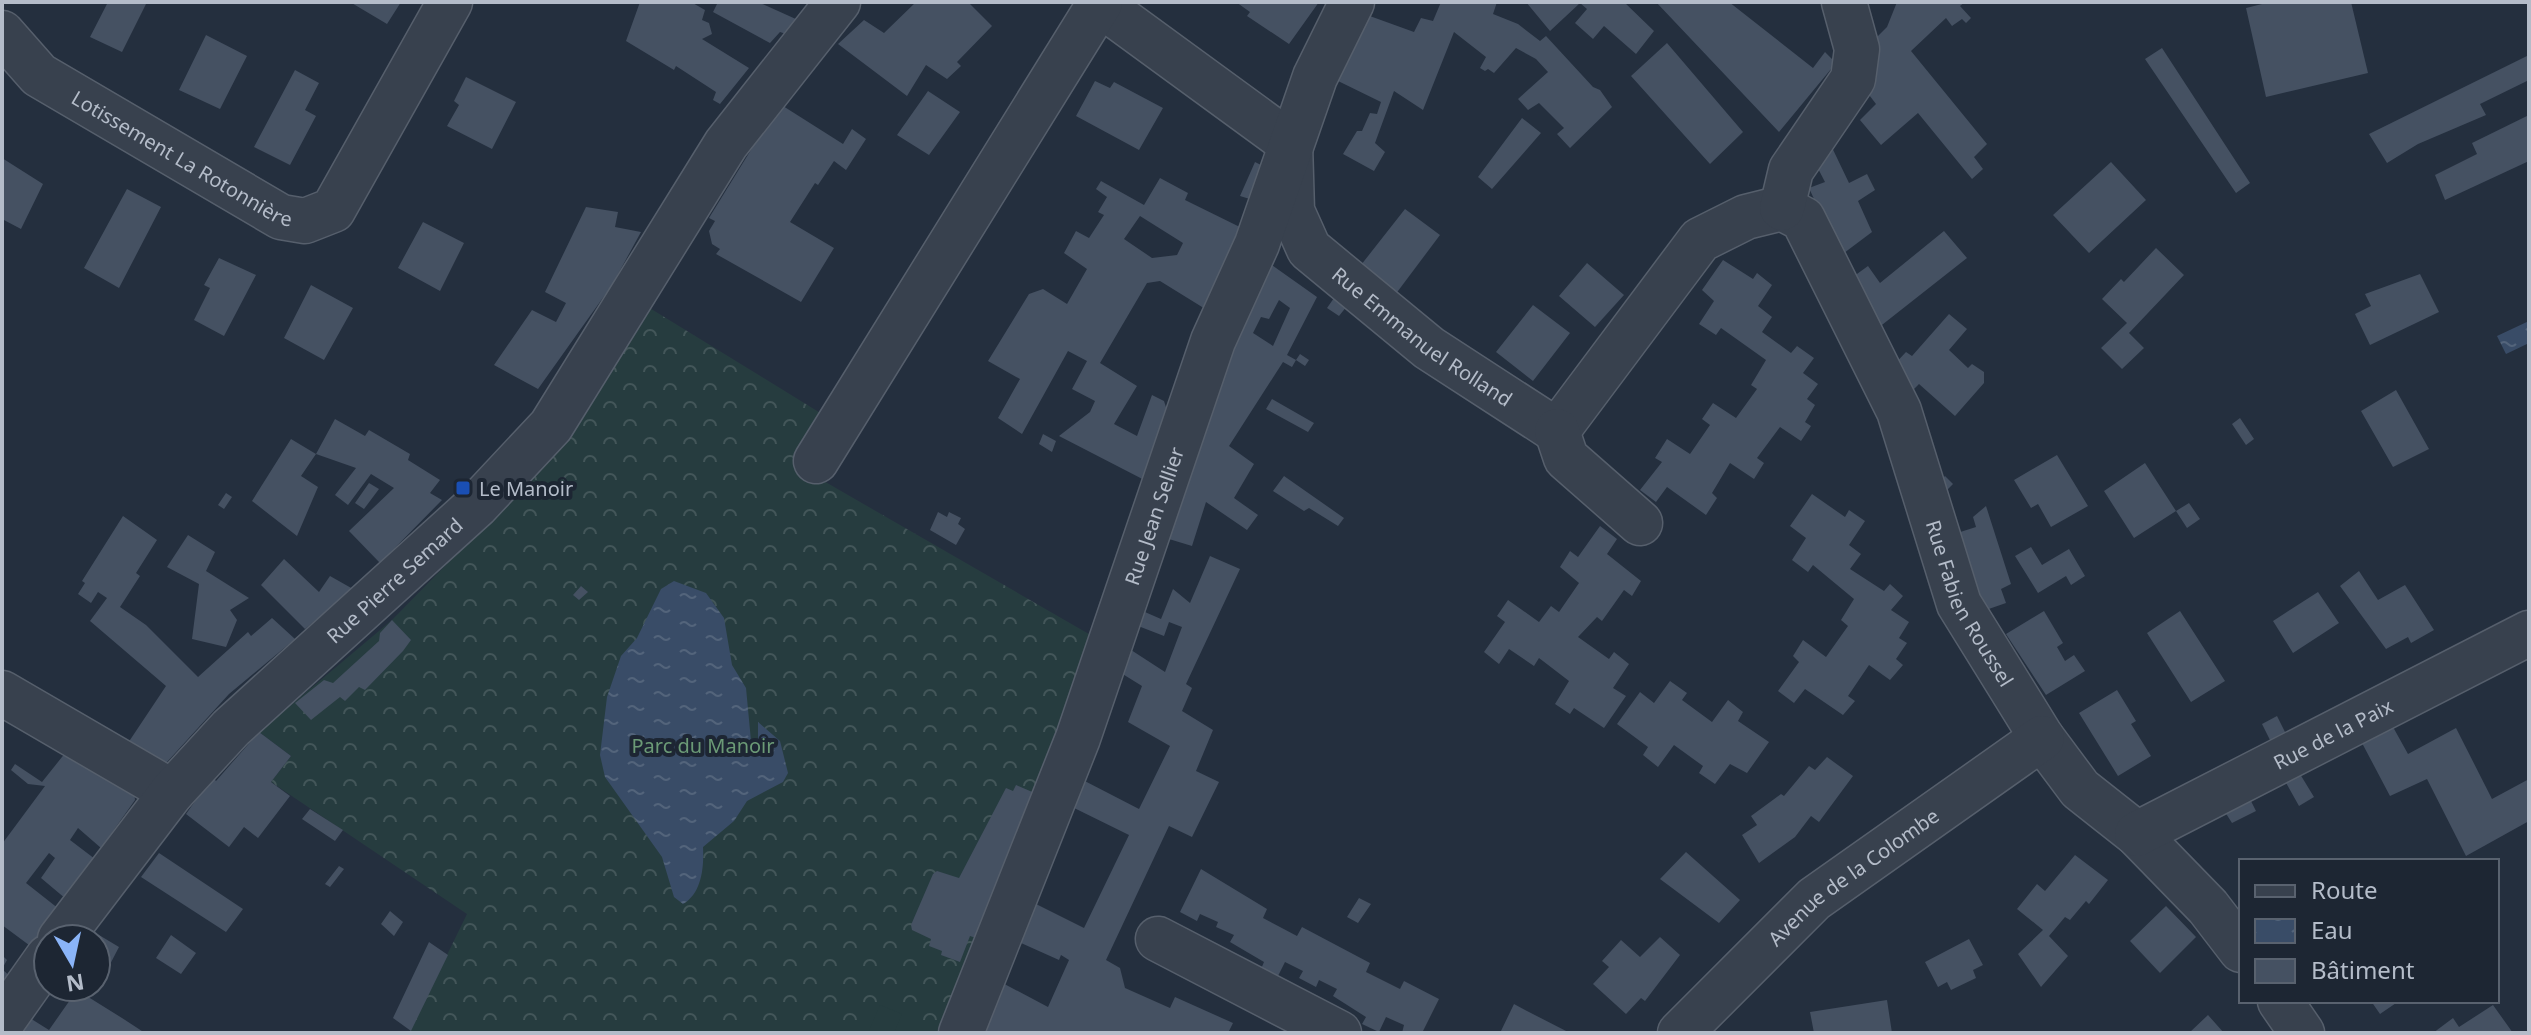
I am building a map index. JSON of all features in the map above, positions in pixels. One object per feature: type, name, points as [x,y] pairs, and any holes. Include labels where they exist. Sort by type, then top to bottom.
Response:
[{"type":"street","name":"Lotissement La Rotonnière","points":[[2,33],[20,71],[281,217],[305,221],[333,210],[450,2]]},
{"type":"street","name":"Rue Pierre Semard","points":[[72,923],[172,792],[231,728],[477,505],[551,426],[726,144],[838,2]]},
{"type":"street","name":"Rue Jean Sellier","points":[[961,1033],[1078,738],[1213,341],[1257,244],[1315,77],[1352,2]]},
{"type":"street","points":[[1640,523],[1566,458],[1557,431],[1700,240],[1746,217],[1782,208],[1791,170],[1853,79],[1857,49],[1844,2]]},
{"type":"street","points":[[816,461],[1098,3],[1290,143]]},
{"type":"street","name":"Rue Emmanuel Rolland","points":[[1290,143],[1292,211],[1309,249],[1429,348],[1557,431]]},
{"type":"street","name":"Rue Fabien Roussel","points":[[1782,208],[1803,219],[1899,411],[1959,604],[2042,738],[2080,789],[2137,834],[2208,907],[2239,947]]},
{"type":"street","name":"Rue de la Paix","points":[[2137,834],[2529,633]]},
{"type":"street","points":[[2,693],[172,792]]},
{"type":"street","name":"Avenue de la Colombe","points":[[1680,1033],[1814,899],[2042,738]]},
{"type":"street","points":[[1158,939],[1339,1033]]},
{"type":"street","points":[[2,1022],[32,980]]},
{"type":"street","points":[[2281,1003],[2302,1033]]},
{"type":"green space","name":"Parc du Manoir","points":[[648,307],[822,414],[796,465],[1101,641],[948,1033],[409,1033],[467,914],[271,782],[291,756],[259,732],[392,620],[538,471]]},
{"type":"green space","points":[[880,1005],[902,1014],[894,1033],[868,1033]]},
{"type":"water","points":[[2529,321],[2529,343],[2506,354],[2497,336]]},
{"type":"water","points":[[674,581],[706,593],[724,618],[732,665],[746,688],[751,741],[758,742],[758,722],[780,741],[788,773],[783,782],[747,801],[734,821],[703,847],[698,886],[683,904],[674,897],[662,857],[605,777],[600,755],[607,697],[621,656],[637,638],[661,589]]},
{"type":"building","points":[[108,2],[147,2],[122,52],[90,37]]},
{"type":"building","points":[[350,2],[401,2],[387,24]]},
{"type":"building","points":[[640,2],[691,2],[705,10],[702,20],[709,23],[712,34],[702,39],[749,68],[720,104],[713,100],[716,92],[676,66],[674,70],[626,41]]},
{"type":"building","points":[[718,2],[758,2],[798,20],[789,35],[780,32],[770,43],[713,12]]},
{"type":"building","points":[[916,2],[968,2],[992,26],[957,62],[961,66],[947,79],[926,65],[907,96],[838,44],[864,20],[884,33]]},
{"type":"building","points":[[1236,2],[1319,2],[1289,44],[1247,16],[1250,12]]},
{"type":"building","points":[[1441,2],[1497,2],[1493,14],[1518,24],[1540,41],[1546,36],[1593,87],[1600,90],[1612,107],[1570,148],[1557,134],[1564,128],[1539,103],[1528,110],[1518,99],[1548,72],[1536,59],[1516,48],[1494,73],[1488,69],[1485,71],[1480,68],[1486,57],[1454,32],[1423,110],[1394,91],[1375,143],[1385,152],[1374,171],[1343,154],[1357,131],[1362,131],[1370,113],[1377,114],[1381,102],[1336,80],[1367,15],[1414,32],[1421,18],[1433,21]]},
{"type":"building","points":[[1526,2],[1624,2],[1654,31],[1636,54],[1604,26],[1593,39],[1575,23],[1587,9],[1580,3],[1550,31]]},
{"type":"building","points":[[1656,2],[1729,2],[1813,68],[1825,52],[1836,63],[1779,132]]},
{"type":"building","points":[[1897,2],[1965,2],[1960,6],[1971,18],[1966,23],[1962,19],[1952,26],[1946,18],[1911,51],[1987,144],[1974,157],[1983,169],[1972,179],[1918,113],[1881,145],[1860,120],[1876,104],[1863,87],[1878,66],[1867,47],[1887,27]]},
{"type":"building","points":[[2270,2],[2351,2],[2368,73],[2266,97],[2246,8]]},
{"type":"building","points":[[206,35],[247,56],[220,109],[179,90]]},
{"type":"building","points":[[1667,43],[1743,132],[1710,164],[1631,76]]},
{"type":"building","points":[[2162,48],[2250,183],[2236,193],[2145,59]]},
{"type":"building","points":[[2529,55],[2529,80],[2480,104],[2486,115],[2418,144],[2387,163],[2369,134]]},
{"type":"building","points":[[295,70],[319,83],[305,110],[316,116],[290,165],[254,147]]},
{"type":"building","points":[[466,77],[516,102],[492,149],[447,126],[459,105],[454,101]]},
{"type":"building","points":[[1095,81],[1110,88],[1114,82],[1163,108],[1139,150],[1076,116]]},
{"type":"building","points":[[928,91],[960,112],[929,155],[897,135]]},
{"type":"building","points":[[783,106],[843,144],[852,129],[866,139],[846,170],[834,161],[818,185],[815,183],[790,222],[834,248],[801,302],[716,254],[720,249],[712,244],[709,231],[715,221],[709,218],[754,145]]},
{"type":"building","points":[[2529,115],[2529,161],[2445,200],[2435,175],[2477,154],[2472,143]]},
{"type":"building","points":[[1522,118],[1541,133],[1492,189],[1478,177]]},
{"type":"building","points":[[1826,135],[1849,183],[1867,174],[1875,190],[1858,201],[1872,232],[1840,256],[1809,188],[1825,182],[1811,155]]},
{"type":"building","points":[[2,158],[43,184],[21,229],[2,219]]},
{"type":"building","points":[[1255,162],[1271,170],[1253,200],[1240,196]]},
{"type":"building","points":[[2111,162],[2146,200],[2089,253],[2053,215]]},
{"type":"building","points":[[1160,178],[1188,193],[1185,200],[1250,232],[1215,315],[1160,281],[1147,283],[1100,363],[1137,386],[1114,424],[1137,436],[1152,395],[1164,401],[1172,426],[1154,485],[1059,436],[1090,412],[1095,401],[1072,389],[1087,361],[1068,351],[1022,434],[998,418],[1020,379],[988,361],[1029,294],[1043,289],[1067,304],[1087,269],[1064,253],[1076,231],[1089,238],[1104,215],[1098,212],[1107,197],[1096,189],[1101,181],[1144,205]],"holes":[[[1140,216],[1183,243],[1177,255],[1152,258],[1124,239]]]},
{"type":"building","points":[[127,189],[161,207],[119,288],[84,268]]},
{"type":"building","points":[[586,207],[618,212],[615,227],[641,232],[612,285],[538,389],[494,365],[532,310],[556,322],[566,303],[545,292]]},
{"type":"building","points":[[1405,209],[1440,235],[1395,295],[1361,265]]},
{"type":"building","points":[[423,222],[464,243],[440,291],[398,268]]},
{"type":"building","points":[[1944,231],[1967,258],[1873,332],[1850,279],[1868,266],[1880,283]]},
{"type":"building","points":[[2156,248],[2184,275],[2129,333],[2144,348],[2122,369],[2101,348],[2127,323],[2102,299],[2121,279],[2124,282]]},
{"type":"building","points":[[219,258],[256,275],[224,336],[194,320],[210,288],[204,285]]},
{"type":"building","points":[[1723,260],[1753,279],[1757,273],[1772,285],[1758,306],[1772,317],[1762,332],[1791,353],[1797,346],[1814,358],[1803,373],[1818,384],[1807,399],[1815,405],[1805,422],[1811,426],[1801,441],[1780,427],[1757,458],[1764,463],[1754,479],[1730,463],[1712,493],[1717,498],[1706,515],[1667,487],[1656,502],[1640,490],[1662,462],[1655,458],[1667,439],[1690,454],[1710,425],[1702,419],[1713,403],[1736,418],[1757,389],[1751,385],[1766,360],[1721,328],[1716,335],[1699,324],[1714,301],[1702,290]]},
{"type":"building","points":[[1269,263],[1317,297],[1287,355],[1296,360],[1292,367],[1283,362],[1229,446],[1254,464],[1234,498],[1258,515],[1247,530],[1206,502],[1192,546],[1159,536],[1187,443]],"holes":[[[1279,300],[1290,308],[1273,346],[1253,333],[1261,317],[1269,319]]]},
{"type":"building","points":[[1587,263],[1624,295],[1595,327],[1559,296]]},
{"type":"building","points":[[2420,274],[2439,312],[2370,345],[2355,314],[2371,306],[2365,294]]},
{"type":"building","points":[[311,285],[353,308],[324,360],[284,338]]},
{"type":"building","points":[[1334,298],[1347,306],[1339,316],[1327,308]]},
{"type":"building","points":[[1533,305],[1570,333],[1533,381],[1496,352]]},
{"type":"building","points":[[1949,314],[1967,329],[1949,350],[1968,368],[1972,364],[1984,372],[1984,383],[1955,416],[1919,384],[1904,399],[1890,369],[1906,352],[1912,356]]},
{"type":"building","points":[[1300,354],[1309,360],[1305,366],[1296,360]]},
{"type":"building","points":[[2396,390],[2429,449],[2393,467],[2361,411]]},
{"type":"building","points":[[1272,399],[1314,423],[1308,432],[1266,409]]},
{"type":"building","points":[[2240,418],[2254,439],[2246,445],[2232,424]]},
{"type":"building","points":[[335,419],[365,436],[369,430],[410,454],[408,460],[440,480],[430,493],[442,500],[380,563],[349,531],[394,488],[371,474],[348,505],[335,495],[356,468],[316,454]]},
{"type":"building","points":[[1043,434],[1056,441],[1052,452],[1039,444]]},
{"type":"building","points":[[291,439],[316,454],[301,476],[318,487],[297,536],[252,501]]},
{"type":"building","points":[[2057,455],[2088,506],[2051,527],[2038,504],[2031,508],[2014,480]]},
{"type":"building","points":[[2145,463],[2176,511],[2134,538],[2104,491]]},
{"type":"building","points":[[1284,476],[1344,518],[1338,526],[1309,508],[1304,511],[1273,491]]},
{"type":"building","points":[[1945,476],[1953,484],[1941,496],[1936,484]]},
{"type":"building","points":[[369,483],[379,489],[364,509],[355,503]]},
{"type":"building","points":[[226,493],[232,497],[224,509],[218,505]]},
{"type":"building","points":[[1812,494],[1845,517],[1849,510],[1865,521],[1849,545],[1861,554],[1850,569],[1884,591],[1890,584],[1903,596],[1891,610],[1909,622],[1899,638],[1907,643],[1896,659],[1903,665],[1890,680],[1869,665],[1848,696],[1855,701],[1843,715],[1805,689],[1794,703],[1778,691],[1799,662],[1793,656],[1803,640],[1826,657],[1848,626],[1841,620],[1854,599],[1813,565],[1808,572],[1792,560],[1806,538],[1790,526]]},
{"type":"building","points":[[2189,503],[2200,519],[2187,528],[2176,511]]},
{"type":"building","points":[[1986,506],[2011,584],[2001,589],[2006,603],[1983,611],[1954,534],[1976,527],[1973,517]]},
{"type":"building","points":[[938,512],[947,517],[949,512],[961,518],[958,524],[965,529],[956,545],[930,530]]},
{"type":"building","points":[[123,516],[157,540],[136,573],[140,576],[120,607],[146,625],[198,677],[248,632],[251,636],[272,618],[295,639],[229,694],[157,773],[120,755],[166,686],[90,621],[107,598],[98,592],[91,603],[78,594],[85,583],[82,581]]},
{"type":"building","points":[[1600,526],[1617,539],[1607,554],[1641,581],[1632,596],[1624,590],[1602,621],[1597,617],[1578,637],[1609,659],[1614,652],[1629,664],[1613,688],[1626,696],[1604,728],[1574,708],[1570,714],[1555,704],[1569,681],[1539,658],[1534,666],[1509,649],[1499,664],[1484,652],[1505,622],[1497,616],[1508,600],[1539,622],[1551,606],[1559,612],[1579,583],[1560,567],[1570,551],[1578,557]]},
{"type":"building","points":[[188,535],[215,552],[206,571],[249,598],[230,610],[237,620],[226,647],[192,639],[199,584],[167,567]]},
{"type":"building","points":[[2031,547],[2042,565],[2069,549],[2085,576],[2071,585],[2066,576],[2038,593],[2015,556]]},
{"type":"building","points":[[1210,556],[1240,569],[1186,684],[1192,688],[1182,711],[1213,730],[1196,771],[1219,782],[1192,837],[1169,826],[1106,960],[1120,968],[1125,988],[1170,1008],[1175,997],[1233,1023],[1228,1033],[973,1033],[995,979],[1048,1007],[1069,960],[1061,955],[1059,960],[1012,939],[1028,900],[1084,928],[1129,835],[1066,804],[1077,777],[1139,809],[1170,746],[1128,722],[1142,686],[1121,673],[1128,648],[1165,672],[1182,627],[1169,622],[1164,636],[1133,624],[1138,609],[1161,619],[1173,589],[1190,603]]},
{"type":"building","points":[[284,559],[319,592],[330,576],[353,589],[305,629],[261,585]]},
{"type":"building","points":[[2359,571],[2378,600],[2405,585],[2434,630],[2411,643],[2408,637],[2386,649],[2340,586]]},
{"type":"building","points":[[581,586],[588,592],[579,600],[573,595]]},
{"type":"building","points":[[2318,592],[2339,623],[2293,653],[2273,621]]},
{"type":"building","points":[[2044,611],[2063,643],[2057,647],[2065,661],[2074,655],[2085,671],[2046,695],[2006,634]]},
{"type":"building","points":[[2180,611],[2225,681],[2191,702],[2147,633]]},
{"type":"building","points":[[392,620],[411,640],[403,651],[365,690],[359,687],[345,701],[340,697],[311,720],[295,703],[324,680],[333,683],[379,641],[380,633]]},
{"type":"building","points":[[1670,681],[1687,693],[1682,700],[1712,722],[1728,700],[1743,712],[1738,721],[1769,742],[1747,773],[1730,764],[1715,784],[1699,773],[1703,766],[1674,745],[1658,767],[1643,755],[1648,747],[1617,724],[1640,692],[1654,703]]},
{"type":"building","points":[[2117,690],[2136,721],[2131,724],[2151,756],[2118,776],[2079,713]]},
{"type":"building","points":[[2277,716],[2289,740],[2274,748],[2262,724]]},
{"type":"building","points":[[2393,727],[2408,754],[2456,728],[2492,799],[2529,779],[2529,821],[2466,856],[2427,779],[2390,796],[2362,743]]},
{"type":"building","points":[[259,732],[291,756],[271,782],[290,796],[258,838],[244,827],[229,847],[186,814],[212,777],[216,781]]},
{"type":"building","points":[[70,747],[133,782],[135,800],[101,848],[78,828],[70,840],[95,859],[66,899],[41,878],[55,858],[49,853],[26,883],[59,909],[50,923],[32,923],[32,947],[2,925],[2,844],[45,786],[28,784],[11,770],[15,764],[42,782]]},
{"type":"building","points":[[1827,757],[1853,776],[1819,822],[1811,816],[1795,837],[1759,863],[1742,835],[1757,825],[1751,816],[1781,794],[1784,796],[1809,766],[1815,770]]},
{"type":"building","points":[[2300,774],[2314,797],[2299,806],[2285,781]]},
{"type":"building","points":[[1016,785],[1044,797],[985,941],[970,936],[960,962],[941,955],[942,951],[929,946],[931,939],[912,930],[911,925],[933,874],[937,871],[959,878],[1006,788],[1013,791]]},
{"type":"building","points":[[2250,799],[2256,811],[2232,823],[2225,812]]},
{"type":"building","points":[[310,809],[343,830],[335,841],[302,819]]},
{"type":"building","points":[[1686,852],[1740,900],[1719,923],[1660,879]]},
{"type":"building","points":[[159,853],[243,909],[226,932],[141,877]]},
{"type":"building","points":[[2075,855],[2108,880],[2089,904],[2086,901],[2070,920],[2065,917],[2049,936],[2068,956],[2041,987],[2018,954],[2043,930],[2017,909],[2037,884],[2045,891]]},
{"type":"building","points":[[339,866],[344,869],[330,887],[325,884]]},
{"type":"building","points":[[1201,869],[1267,909],[1263,918],[1297,936],[1302,927],[1370,963],[1366,972],[1400,989],[1404,981],[1439,999],[1422,1033],[1402,1033],[1404,1025],[1386,1017],[1379,1032],[1362,1024],[1366,1017],[1333,996],[1337,989],[1319,980],[1316,987],[1299,978],[1303,971],[1285,962],[1277,978],[1261,969],[1264,962],[1230,942],[1234,935],[1216,927],[1218,922],[1200,914],[1197,921],[1180,912]]},
{"type":"building","points":[[1359,898],[1371,904],[1358,923],[1347,917]]},
{"type":"building","points":[[2166,906],[2196,937],[2160,973],[2130,941]]},
{"type":"building","points":[[390,911],[403,922],[394,936],[381,924]]},
{"type":"building","points":[[171,935],[196,953],[181,974],[156,958]]},
{"type":"building","points":[[1660,937],[1680,955],[1645,1001],[1641,998],[1626,1014],[1593,984],[1609,967],[1602,961],[1621,940],[1640,957]]},
{"type":"building","points":[[1969,939],[1983,965],[1973,970],[1976,978],[1951,990],[1947,982],[1938,987],[1925,962]]},
{"type":"building","points":[[429,942],[448,955],[411,1031],[393,1018]]},
{"type":"building","points":[[112,943],[119,947],[112,960]]},
{"type":"building","points":[[2,969],[14,980],[2,995]]},
{"type":"building","points":[[1887,1000],[1892,1033],[1814,1033],[1810,1012]]},
{"type":"building","points":[[68,1003],[98,1003],[145,1033],[14,1033],[25,1015],[49,1030]]},
{"type":"building","points":[[2372,1003],[2396,1003],[2380,1014]]},
{"type":"building","points":[[1514,1004],[1527,1011],[1570,1033],[1500,1033]]},
{"type":"building","points":[[2493,1005],[2513,1033],[2433,1033],[2453,1018],[2459,1027]]},
{"type":"building","points":[[2208,1015],[2224,1033],[2189,1033]]},
{"type":"place","name":"Le Manoir","points":[[463,488]]}]
